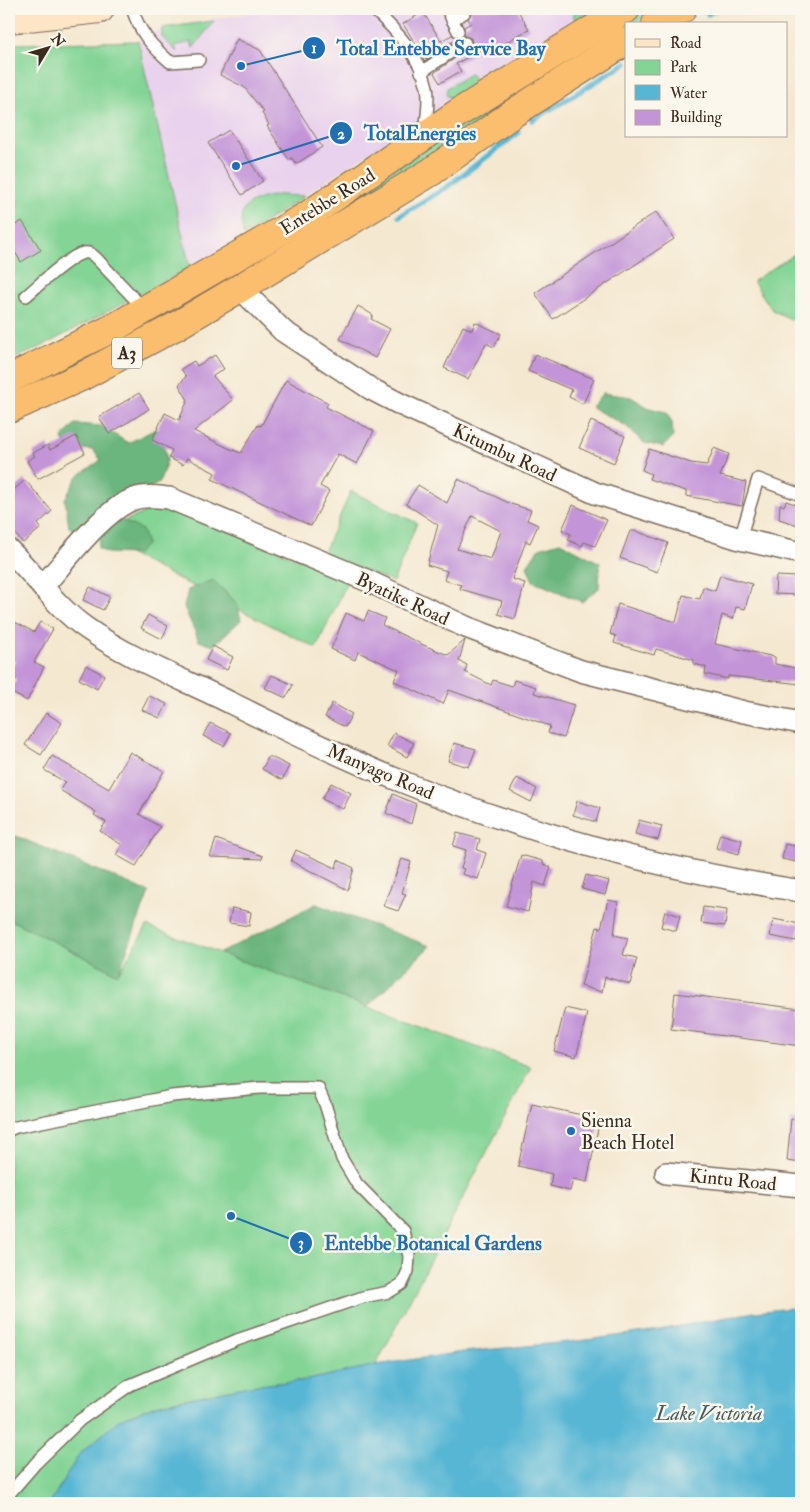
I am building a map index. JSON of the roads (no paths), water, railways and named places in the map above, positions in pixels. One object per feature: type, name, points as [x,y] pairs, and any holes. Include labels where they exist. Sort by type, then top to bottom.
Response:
[{"type":"highway","name":"Entebbe Road","points":[[145,310],[308,215],[425,136],[626,9]]},
{"type":"highway","points":[[659,22],[682,9]]},
{"type":"highway","points":[[240,288],[431,172],[512,114],[625,42]]},
{"type":"highway","name":"A3","points":[[9,409],[81,378],[176,326],[240,288]]},
{"type":"highway","name":"A3","points":[[9,379],[145,310]]},
{"type":"main road","points":[[9,19],[100,9]]},
{"type":"street","name":"Kitumbu Road","points":[[240,288],[284,331],[371,390],[596,493],[740,539],[801,553]]},
{"type":"street","name":"Byatike Road","points":[[42,587],[113,511],[134,499],[152,496],[169,498],[366,580],[466,627],[581,671],[744,712],[801,723]]},
{"type":"street","name":"Manyago Road","points":[[9,550],[70,615],[107,642],[303,738],[404,782],[506,820],[588,845],[730,880],[801,891]]},
{"type":"street","name":"Kintu Road","points":[[666,1173],[801,1186]]},
{"type":"lane","points":[[132,9],[140,30],[147,41],[170,62],[199,60]]},
{"type":"lane","points":[[373,9],[398,31],[428,88],[425,136]]},
{"type":"lane","points":[[447,9],[458,31]]},
{"type":"lane","points":[[452,20],[464,13]]},
{"type":"lane","points":[[421,72],[465,43]]},
{"type":"lane","points":[[26,296],[51,274],[78,254],[85,252],[92,253],[145,310]]},
{"type":"lane","points":[[740,539],[758,479],[801,495]]},
{"type":"lane","points":[[9,1130],[16,1127],[172,1096],[260,1088],[318,1088],[326,1104],[342,1159],[357,1184],[403,1231],[409,1256],[408,1271],[402,1284],[389,1292],[363,1297],[237,1340],[130,1385],[80,1420],[36,1463],[9,1494]]},
{"type":"water","name":"Lake Victoria","points":[[801,1307],[801,1503],[50,1503],[79,1455],[120,1419],[156,1405],[249,1386],[308,1380],[376,1365],[463,1352],[579,1341],[659,1330],[754,1312]]},
{"type":"waterway","points":[[708,14],[717,9]]},
{"type":"waterway","points":[[533,120],[625,64]]},
{"type":"waterway","points":[[399,216],[444,189],[518,133]]},
{"type":"place","name":"Total Entebbe Service Bay","points":[[241,66]]},
{"type":"place","name":"TotalEnergies","points":[[236,166]]},
{"type":"place","name":"Sienna Beach Hotel","points":[[571,1131]]},
{"type":"place","name":"Entebbe Botanical Gardens","points":[[231,1216]]}]
